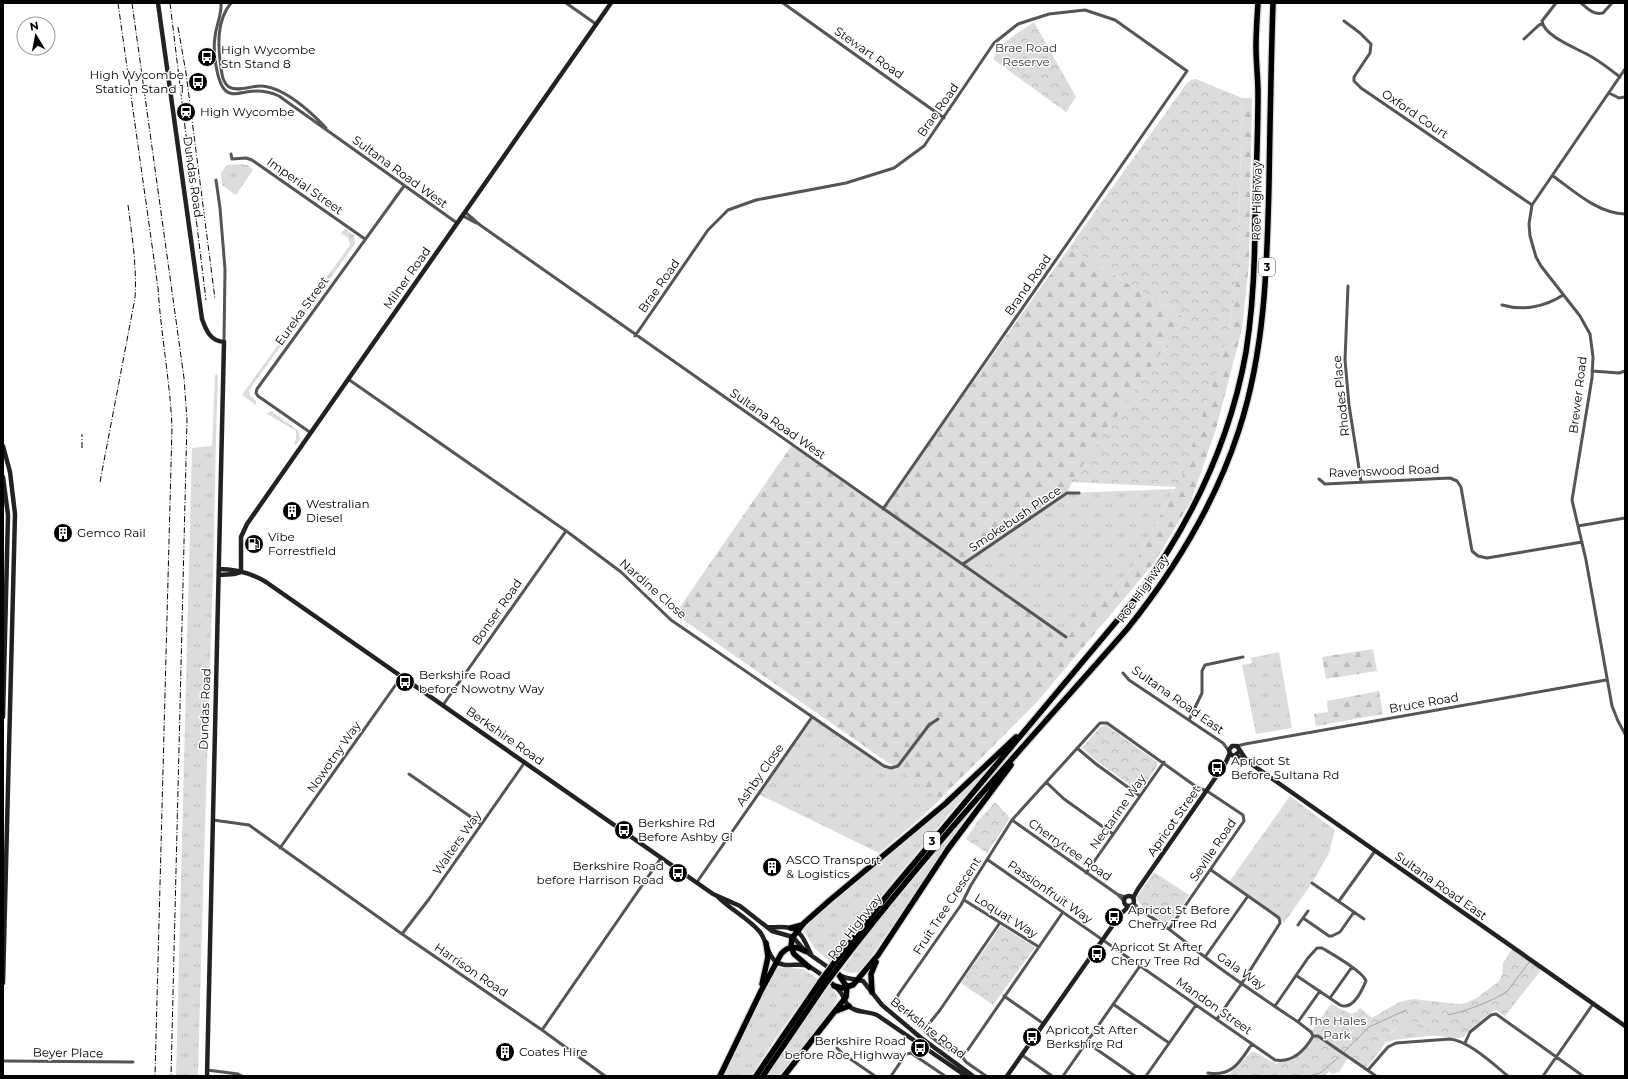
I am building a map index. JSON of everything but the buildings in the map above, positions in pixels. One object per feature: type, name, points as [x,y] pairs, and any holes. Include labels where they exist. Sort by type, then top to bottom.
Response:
[{"type":"highway","points":[[1254,3],[1256,47]]},
{"type":"highway","name":"Roe Highway","points":[[756,1076],[889,893],[1136,598],[1160,565],[1207,479],[1233,406],[1246,353],[1253,300],[1258,92],[1256,47],[1258,3]]},
{"type":"highway","name":"Roe Highway","points":[[837,964],[904,884],[1128,628],[1162,584],[1191,539],[1218,484],[1239,430],[1256,363],[1263,322],[1266,291],[1273,3]]},
{"type":"highway","points":[[809,967],[794,954],[791,947],[793,937],[797,931],[830,900],[945,804],[1032,722]]},
{"type":"highway","points":[[834,986],[842,988],[847,987],[853,985],[859,979],[878,955],[948,849],[1032,738]]},
{"type":"highway","points":[[791,928],[804,924]]},
{"type":"highway","points":[[761,991],[768,958],[766,943]]},
{"type":"highway","points":[[720,1076],[776,962],[783,952],[791,947],[797,947],[805,951]]},
{"type":"highway","points":[[872,992],[871,974],[878,955]]},
{"type":"highway","points":[[784,1076],[848,994],[847,987],[839,974]]},
{"type":"highway","name":"Roe Highway","points":[[763,1076],[822,984]]},
{"type":"highway","points":[[834,1012],[849,1006]]},
{"type":"main road","name":"Dundas Road","points":[[158,3],[202,319],[205,329],[209,335],[220,342],[224,342],[206,1076]]},
{"type":"main road","name":"Milner Road","points":[[241,572],[240,544],[243,530],[611,3]]},
{"type":"main road","points":[[3,446],[11,479],[15,514],[5,832],[3,983]]},
{"type":"main road","points":[[3,478],[8,515],[3,717]]},
{"type":"main road","points":[[8,515],[15,514]]},
{"type":"main road","name":"Berkshire Road","points":[[219,569],[235,569],[251,574],[266,582],[661,858],[716,895],[740,906],[776,933],[793,937]]},
{"type":"main road","name":"Berkshire Road","points":[[219,575],[241,572]]},
{"type":"main road","points":[[4,691],[10,691]]},
{"type":"main road","points":[[1229,752],[1236,751]]},
{"type":"main road","name":"Sultana Road East","points":[[1236,751],[1247,761],[1625,1026]]},
{"type":"main road","name":"Apricot Street","points":[[1007,1076],[1225,764],[1236,751]]},
{"type":"main road","name":"Apricot Street","points":[[1225,764],[1229,752]]},
{"type":"main road","name":"Berkshire Road","points":[[716,895],[727,906],[754,926],[763,936],[770,954],[776,962]]},
{"type":"main road","points":[[767,927],[791,928],[797,931],[802,936],[814,957]]},
{"type":"main road","points":[[793,937],[805,951],[839,974],[847,978],[859,979]]},
{"type":"main road","points":[[776,962],[786,966],[804,965],[809,967],[834,986],[849,1006]]},
{"type":"main road","name":"Berkshire Road","points":[[859,979],[867,983],[882,1006],[915,1033],[973,1076]]},
{"type":"main road","name":"Berkshire Road","points":[[849,1006],[856,1010],[869,1011],[877,1015],[966,1076]]},
{"type":"street","points":[[231,3],[222,3],[214,42],[219,79],[222,88],[233,94],[258,90],[274,93],[333,135]]},
{"type":"street","points":[[231,3],[224,16],[218,43],[223,76],[227,85],[234,89],[259,86],[277,90],[311,114],[333,135]]},
{"type":"street","points":[[566,3],[596,24]]},
{"type":"street","name":"Stewart Road","points":[[784,3],[944,118]]},
{"type":"street","points":[[1524,39],[1542,24],[1542,21],[1556,3]]},
{"type":"street","points":[[1581,3],[1593,13],[1598,14],[1604,13],[1612,3]]},
{"type":"street","name":"Brae Road","points":[[635,336],[708,230],[728,210],[756,200],[846,183],[894,168],[924,146],[994,43],[1018,24],[1049,14],[1085,10],[1115,20],[1187,71]]},
{"type":"street","name":"Oxford Court","points":[[1344,21],[1360,33],[1370,44],[1370,53],[1354,77],[1354,81],[1361,88],[1532,205]]},
{"type":"street","points":[[1542,24],[1545,30],[1566,44],[1594,58],[1620,77]]},
{"type":"street","name":"Brewer Road","points":[[1625,69],[1532,205],[1529,224],[1534,252],[1541,266],[1580,316],[1590,334],[1593,357],[1592,371],[1572,500],[1586,560],[1606,680],[1612,706],[1625,734]]},
{"type":"street","name":"Brand Road","points":[[883,509],[1187,71]]},
{"type":"street","points":[[1609,93],[1619,98],[1625,97]]},
{"type":"street","name":"Sultana Road West","points":[[333,135],[457,223]]},
{"type":"street","points":[[231,154],[232,164]]},
{"type":"street","name":"Imperial Street","points":[[232,159],[246,158],[252,160],[365,239]]},
{"type":"street","points":[[1553,176],[1586,200],[1603,209],[1625,214]]},
{"type":"street","name":"Dundas Road","points":[[216,180],[224,262],[224,342]]},
{"type":"street","name":"Eureka Street","points":[[311,433],[258,396],[256,393],[257,389],[404,186]]},
{"type":"street","name":"Sultana Road West","points":[[464,214],[635,336],[1066,637]]},
{"type":"street","name":"Rhodes Place","points":[[1348,286],[1345,360],[1349,406],[1362,481]]},
{"type":"street","points":[[1502,304],[1511,307],[1542,306],[1563,295]]},
{"type":"street","points":[[1592,371],[1619,374],[1625,371]]},
{"type":"street","name":"Nardine Close","points":[[348,379],[566,531],[621,572],[671,620],[884,766],[891,768],[899,764],[929,725],[938,719]]},
{"type":"street","name":"Ravenswood Road","points":[[1319,478],[1325,484],[1362,481],[1450,478],[1457,481],[1461,487],[1472,551],[1478,556],[1487,558],[1582,542]]},
{"type":"street","name":"Smokebush Place","points":[[962,564],[1067,493],[1079,493]]},
{"type":"street","points":[[1578,526],[1625,518]]},
{"type":"street","name":"Bonser Road","points":[[443,705],[566,531]]},
{"type":"street","points":[[1189,720],[1202,693],[1202,671],[1205,665],[1243,657]]},
{"type":"street","name":"Sultana Road East","points":[[1123,673],[1129,680],[1236,751]]},
{"type":"street","name":"Nowotny Way","points":[[280,848],[402,676]]},
{"type":"street","name":"Bruce Road","points":[[1236,751],[1245,744],[1606,680]]},
{"type":"street","name":"Ashby Close","points":[[697,882],[812,717]]},
{"type":"street","name":"Fruit Tree Crescent","points":[[986,1076],[966,1062],[960,1054],[954,1053],[924,1030],[897,1000],[898,995],[964,900],[971,885],[1012,820],[1100,723],[1107,722],[1198,788],[1207,791]]},
{"type":"street","name":"Sultana Road East","points":[[1223,743],[1229,752]]},
{"type":"street","points":[[1077,748],[1096,764],[1140,796]]},
{"type":"street","name":"Walters Way","points":[[402,934],[429,899],[525,762]]},
{"type":"street","name":"Nectarine Way","points":[[1086,873],[1164,762]]},
{"type":"street","points":[[409,774],[481,824]]},
{"type":"street","points":[[1046,782],[1064,799],[1113,834]]},
{"type":"street","name":"Seville Road","points":[[1169,929],[1244,821],[1243,815],[1207,791]]},
{"type":"street","name":"Harrison Road","points":[[212,820],[250,825],[280,848],[542,1030],[605,1076]]},
{"type":"street","name":"Cherrytree Road","points":[[1012,820],[1086,873],[1129,901]]},
{"type":"street","points":[[1340,901],[1375,851]]},
{"type":"street","points":[[542,1030],[661,858]]},
{"type":"street","name":"Passionfruit Way","points":[[988,860],[1102,940]]},
{"type":"street","points":[[1211,870],[1279,918],[1280,923],[1217,1019]]},
{"type":"street","points":[[1312,883],[1364,919]]},
{"type":"street","points":[[1205,957],[1248,896]]},
{"type":"street","name":"Loquat Way","points":[[964,900],[1039,948]]},
{"type":"street","name":"Gala Way","points":[[1129,901],[1205,957],[1298,1022],[1313,1035],[1318,1036],[1376,1076]]},
{"type":"street","points":[[1298,925],[1308,911]]},
{"type":"street","points":[[960,1054],[967,1051],[1063,912]]},
{"type":"street","points":[[1303,918],[1329,936],[1332,936],[1340,932],[1354,912]]},
{"type":"street","points":[[924,1030],[940,1010],[1000,924]]},
{"type":"street","name":"Mandon Street","points":[[1102,940],[1275,1060],[1281,1061],[1293,1058],[1300,1054],[1313,1035]]},
{"type":"street","points":[[1275,1006],[1311,954],[1317,948],[1322,948],[1352,967],[1364,976],[1366,981],[1351,1005],[1345,1007],[1297,976]]},
{"type":"street","points":[[1063,1076],[1140,966]]},
{"type":"street","points":[[1330,998],[1352,967]]},
{"type":"street","points":[[1298,1022],[1320,991]]},
{"type":"street","points":[[1004,996],[1044,1024]]},
{"type":"street","points":[[1113,1004],[1169,1043]]},
{"type":"street","points":[[1543,1076],[1593,1004]]},
{"type":"street","points":[[1146,1076],[1196,1005]]},
{"type":"street","points":[[1465,1043],[1470,1032],[1495,1013],[1515,1029],[1583,1076]]},
{"type":"street","points":[[1368,1070],[1388,1047],[1396,1042],[1450,1039],[1465,1043],[1508,1076]]},
{"type":"street","points":[[1086,1042],[1135,1076]]},
{"type":"street","points":[[1208,1073],[1214,1074],[1233,1069],[1238,1065],[1252,1044]]},
{"type":"street","points":[[837,1048],[843,1054],[875,1076]]},
{"type":"street","points":[[891,1076],[906,1054],[912,1053],[945,1076]]},
{"type":"street","points":[[1022,1055],[1052,1076]]},
{"type":"street","name":"Beyer Place","points":[[3,1061],[133,1062]]},
{"type":"street","points":[[207,1070],[238,1074],[242,1076]]},
{"type":"green space","name":"Brae Road Reserve","points":[[1034,22],[1076,97],[1066,112],[993,59],[1006,42]]},
{"type":"green space","points":[[1196,79],[1242,98],[1238,268],[1228,337],[1179,487],[1071,482],[1185,318],[1069,248],[1187,83]]},
{"type":"green space","points":[[1242,98],[1252,98],[1249,264],[1242,329],[1216,429],[1191,501],[1154,563],[1037,702],[940,799],[675,614],[792,445],[883,509],[1069,248],[1185,318],[1072,482],[1067,493],[963,564],[1066,637],[1131,570],[1175,489],[1228,337],[1238,268]]},
{"type":"green space","points":[[227,165],[248,165],[253,170],[236,195],[222,185],[221,173]]},
{"type":"green space","points":[[345,229],[354,235],[355,244],[249,390],[250,395],[256,401],[256,405],[242,395],[350,245],[348,238],[341,233]]},
{"type":"green space","points":[[215,375],[218,375],[198,1076],[176,1076],[192,448],[212,446]]},
{"type":"green space","points":[[271,411],[299,431],[300,439],[296,445],[294,444],[296,431],[267,414]]},
{"type":"green space","points":[[1175,489],[1131,570],[1066,637],[963,564],[1067,493]]},
{"type":"green space","points":[[1373,649],[1377,671],[1326,679],[1322,657]]},
{"type":"green space","points":[[1279,652],[1292,728],[1256,734],[1242,665],[1252,663],[1251,658]]},
{"type":"green space","points":[[1379,691],[1383,714],[1316,726],[1314,714],[1328,712],[1327,701]]},
{"type":"green space","points":[[812,717],[884,766],[896,767],[943,797],[879,853],[758,794]]},
{"type":"green space","points":[[1106,725],[1157,762],[1157,766],[1140,792],[1098,762],[1082,748],[1100,727]]},
{"type":"green space","points":[[1013,742],[949,814],[880,897],[831,962],[815,949],[803,929]]},
{"type":"green space","points":[[1013,761],[918,888],[861,972],[850,973],[842,970],[871,930]]},
{"type":"green space","points":[[1290,796],[1335,830],[1329,853],[1312,883],[1284,923],[1229,882]]},
{"type":"green space","points":[[995,802],[1010,818],[987,853],[966,839],[977,822]]},
{"type":"green space","points":[[1154,872],[1189,895],[1169,925],[1143,908],[1136,898]]},
{"type":"green space","points":[[1001,926],[1035,947],[993,1005],[961,983]]},
{"type":"green space","name":"The Hales Park","points":[[1513,948],[1542,969],[1505,1016],[1496,1010],[1493,1011],[1469,1030],[1464,1037],[1455,1038],[1429,1036],[1423,1025],[1418,1022],[1412,1022],[1401,1025],[1381,1040],[1385,1043],[1373,1060],[1365,1068],[1349,1056],[1339,1072],[1332,1074],[1329,1071],[1325,1076],[1217,1076],[1229,1074],[1252,1052],[1255,1052],[1276,1064],[1300,1054],[1313,1036],[1311,1032],[1331,1004],[1351,1014],[1357,1012],[1360,1008],[1372,1018],[1399,1002],[1413,999],[1459,1004],[1466,1003],[1478,997],[1499,981],[1502,975],[1503,963]]},
{"type":"green space","points":[[777,967],[803,969],[818,979],[777,1036],[751,1076],[723,1076]]},
{"type":"green space","points":[[829,986],[838,997],[834,1006],[782,1076],[767,1076],[799,1027]]},
{"type":"green space","points":[[1405,1022],[1419,1022],[1424,1026],[1429,1036],[1393,1040],[1385,1043],[1381,1040]]},
{"type":"waterway","points":[[1448,1015],[1481,1005],[1498,997],[1509,989],[1530,961]]},
{"type":"waterway","points":[[1342,1054],[1369,1027],[1406,1010]]},
{"type":"waterway","points":[[1309,1076],[1320,1073],[1339,1057]]},
{"type":"railway","points":[[118,3],[158,288],[172,427],[155,1076]]},
{"type":"railway","points":[[132,3],[184,378],[187,420],[171,1076]]},
{"type":"railway","points":[[170,3],[206,300]]},
{"type":"railway","points":[[178,27],[186,73],[215,299]]},
{"type":"railway","points":[[100,482],[135,298],[135,263],[128,205]]},
{"type":"railway","points":[[82,434],[82,448]]},
{"type":"place","name":"High Wycombe Stn Stand 8","points":[[207,57]]},
{"type":"place","name":"High Wycombe Station Stand 1","points":[[198,82]]},
{"type":"place","name":"High Wycombe","points":[[186,112]]},
{"type":"place","name":"Westralian Diesel","points":[[292,511]]},
{"type":"place","name":"Gemco Rail","points":[[63,533]]},
{"type":"place","name":"Vibe Forrestfield","points":[[254,544]]},
{"type":"place","name":"Berkshire Road before Nowotny Way","points":[[405,682]]},
{"type":"place","name":"Apricot St Before Sultana Rd","points":[[1217,768]]},
{"type":"place","name":"Berkshire Rd Before Ashby Cl","points":[[624,830]]},
{"type":"place","name":"ASCO Transport & Logistics","points":[[772,867]]},
{"type":"place","name":"Berkshire Road before Harrison Road","points":[[678,873]]},
{"type":"place","name":"Apricot St Before Cherry Tree Rd","points":[[1114,917]]},
{"type":"place","name":"Apricot St After Cherry Tree Rd","points":[[1097,954]]},
{"type":"place","name":"Apricot St After Berkshire Rd","points":[[1032,1037]]},
{"type":"place","name":"Berkshire Road before Roe Highway","points":[[920,1048]]},
{"type":"place","name":"Coates Hire","points":[[505,1052]]}]
